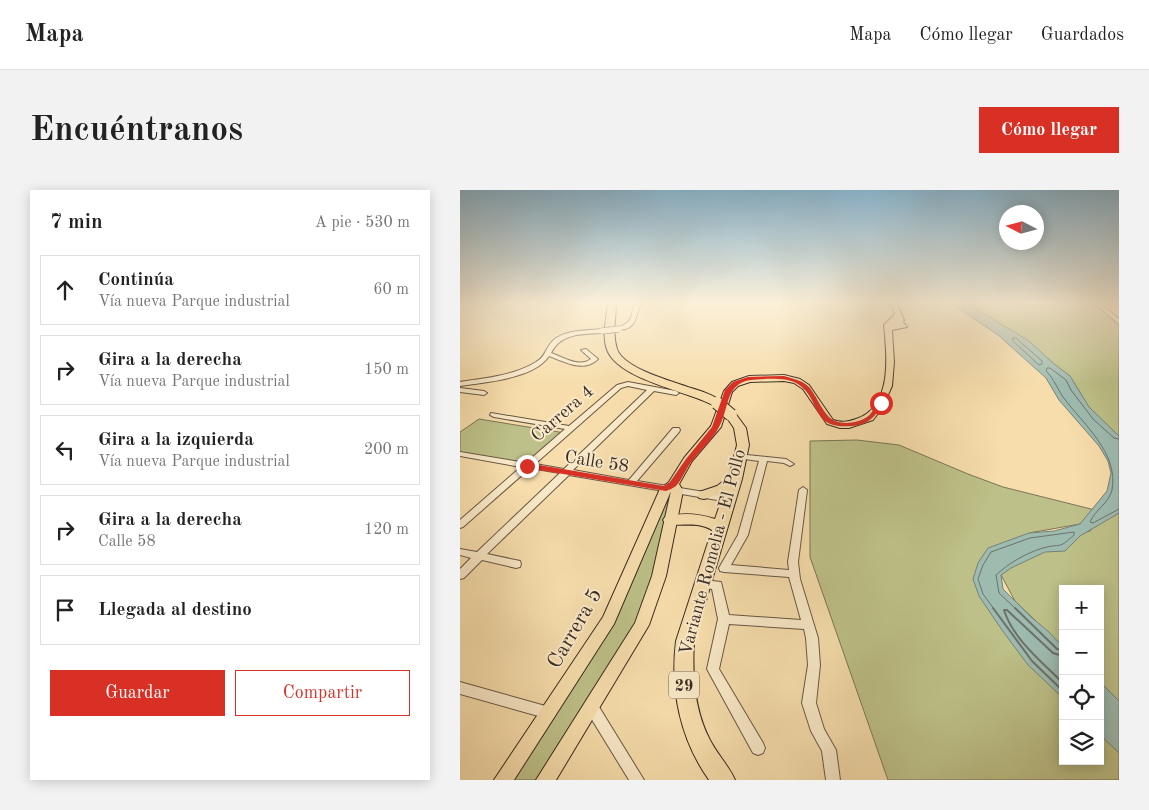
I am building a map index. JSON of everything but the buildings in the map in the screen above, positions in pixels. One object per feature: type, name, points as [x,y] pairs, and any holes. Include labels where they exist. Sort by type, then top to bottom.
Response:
[{"type":"highway","name":"Variante Romelia - El Pollo","points":[[612,330],[612,346],[618,358],[636,371],[702,394],[717,403],[731,415],[743,436],[735,479],[721,523],[710,584],[685,641],[682,662],[686,703],[692,723],[703,749],[723,780]]},
{"type":"highway","points":[[670,520],[693,518],[721,523],[716,506],[704,495],[722,488],[735,479]]},
{"type":"main road","points":[[545,780],[642,625],[659,576],[670,520],[672,488],[688,460],[716,427],[728,390],[735,384],[748,378],[784,378],[797,381],[806,387],[830,422],[849,425],[870,418],[886,393],[891,373],[888,342],[890,330]]},
{"type":"main road","name":"Carrera 5","points":[[503,780],[609,620],[672,488]]},
{"type":"street","points":[[460,386],[513,375],[543,361],[555,342],[564,337],[614,330]]},
{"type":"street","points":[[548,354],[582,366],[595,359],[584,350]]},
{"type":"street","name":"Carrera 4","points":[[460,525],[619,386],[628,384],[651,388],[651,390]]},
{"type":"street","points":[[460,386],[484,393]]},
{"type":"street","points":[[460,575],[651,390],[676,393]]},
{"type":"street","points":[[494,415],[570,428]]},
{"type":"street","points":[[631,483],[676,430]]},
{"type":"street","name":"Calle 58","points":[[460,454],[729,499]]},
{"type":"street","points":[[740,456],[786,461],[790,464]]},
{"type":"street","points":[[758,748],[713,669],[724,619],[710,584],[724,568],[743,535],[764,459]]},
{"type":"street","points":[[804,490],[793,562],[794,574],[812,638],[814,665],[809,703],[818,730],[829,750],[833,780]]},
{"type":"street","points":[[460,552],[516,564]]},
{"type":"street","points":[[724,568],[794,574]]},
{"type":"street","points":[[724,619],[808,625]]},
{"type":"street","points":[[460,688],[549,713]]},
{"type":"street","points":[[591,706],[637,780]]},
{"type":"green space","points":[[993,330],[1119,330],[1119,451],[1061,383]]},
{"type":"green space","points":[[479,419],[565,433],[527,466],[460,454],[460,432]]},
{"type":"green space","points":[[857,440],[899,445],[1003,487],[1103,512],[1080,524],[1029,533],[973,579],[1059,692],[1059,765],[1104,765],[1104,737],[1119,750],[1119,780],[888,780],[810,557],[810,441]]},
{"type":"green space","points":[[666,489],[677,491],[642,625],[545,780],[503,780],[609,620]]},
{"type":"green space","points":[[1119,498],[1119,701],[1104,687],[1104,585],[1059,585],[1059,643],[1015,601],[1001,575],[1024,550],[1090,531]]},
{"type":"water","points":[[990,330],[1010,330],[1029,341],[1070,376],[1089,407],[1119,436],[1119,513],[1080,536],[1065,551],[1045,552],[1011,568],[1001,575],[1003,589],[1059,643],[1059,694],[1028,665],[979,596],[973,579],[978,563],[988,548],[1029,533],[1054,531],[1080,524],[1107,491],[1111,473],[1108,461],[1099,446],[1059,400],[1046,378]]},
{"type":"water","points":[[1104,686],[1119,701],[1119,753],[1104,739]]},
{"type":"route","points":[[527,466],[666,489],[673,484],[688,460],[716,427],[723,411],[728,390],[735,384],[748,378],[784,378],[797,381],[806,387],[825,417],[830,422],[840,425],[856,424],[870,418],[881,403]]}]
